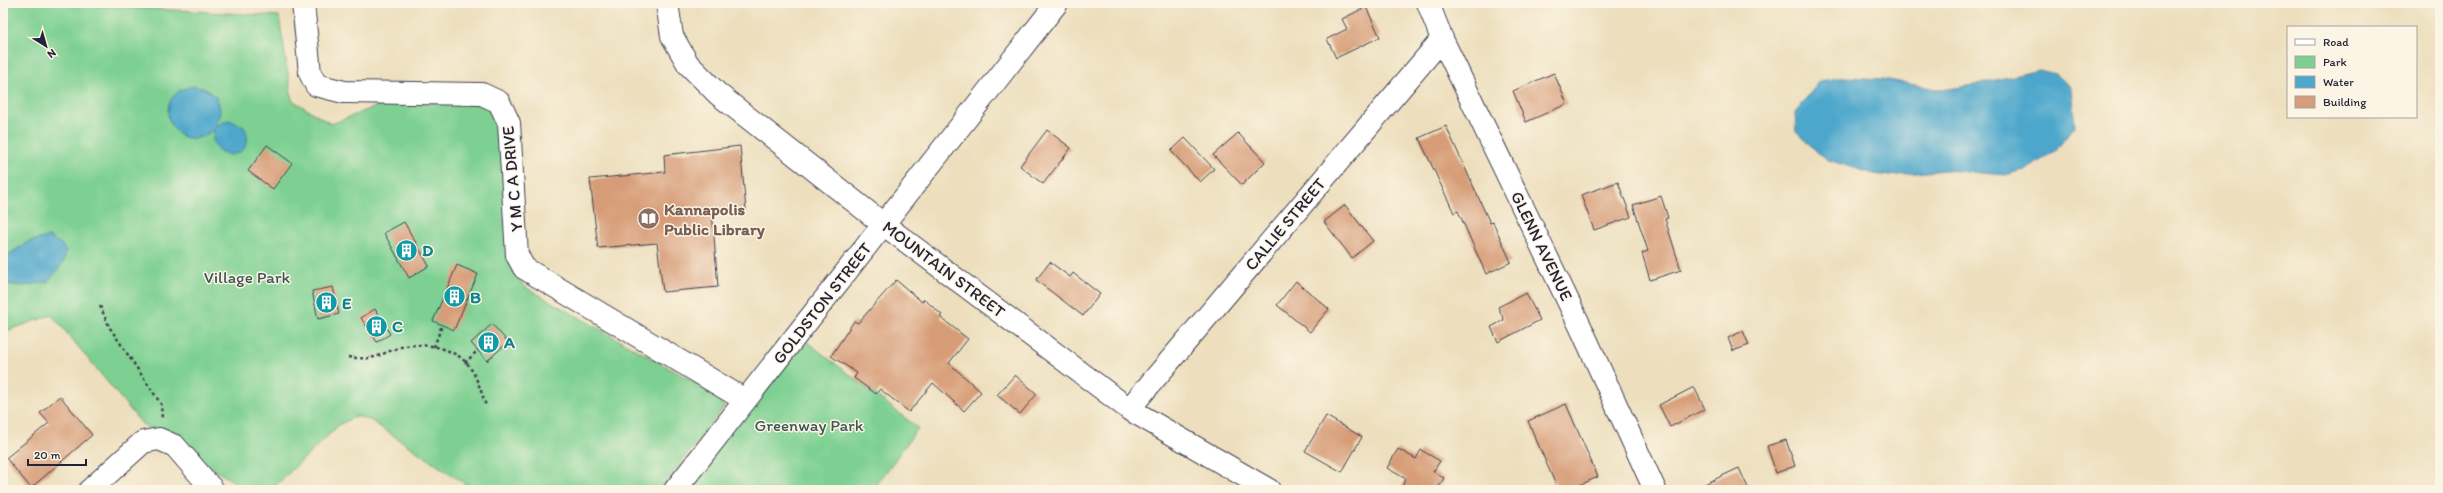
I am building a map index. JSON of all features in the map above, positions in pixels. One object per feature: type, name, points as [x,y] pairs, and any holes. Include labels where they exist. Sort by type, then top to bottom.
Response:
[{"type":"street","name":"Y M C A DRIVE","points":[[303,3],[310,73],[316,85],[344,92],[482,94],[499,102],[510,123],[517,255],[524,268],[745,400]]},
{"type":"street","name":"MOUNTAIN STREET","points":[[667,3],[672,36],[688,64],[718,94],[883,224],[1129,409],[1269,490]]},
{"type":"street","name":"GOLDSTON STREET","points":[[675,490],[1058,3]]},
{"type":"street","name":"GLENN AVENUE","points":[[1428,3],[1442,39],[1582,328],[1655,490]]},
{"type":"street","name":"CALLIE STREET","points":[[1129,409],[1442,39]]},
{"type":"street","points":[[90,490],[144,442],[159,439],[175,446],[213,490]]},
{"type":"path","points":[[100,306],[110,328],[161,404],[162,423],[159,439]]},
{"type":"path","points":[[434,347],[442,325]]},
{"type":"path","points":[[348,357],[375,358],[401,347],[422,344],[434,347],[456,355],[470,367],[486,406]]},
{"type":"path","points":[[465,363],[478,350]]},
{"type":"green space","name":"Village Park","points":[[3,3],[50,3],[279,16],[292,100],[331,124],[391,101],[479,104],[495,113],[504,144],[509,261],[514,273],[525,287],[699,385],[716,397],[724,407],[660,490],[474,490],[370,420],[356,416],[339,425],[271,490],[247,490],[143,425],[52,315],[3,332]]},
{"type":"green space","name":"Greenway Park","points":[[797,334],[918,428],[873,490],[675,490]]},
{"type":"water","points":[[2039,70],[2056,74],[2071,88],[2075,126],[2056,150],[2028,169],[2005,175],[1944,170],[1889,176],[1874,174],[1828,160],[1816,151],[1796,131],[1795,112],[1820,81],[1844,77],[1883,79],[1942,90],[1974,85]]},
{"type":"water","points":[[194,86],[208,91],[217,100],[220,112],[216,126],[229,120],[244,127],[247,142],[246,146],[239,152],[229,155],[218,150],[213,140],[214,129],[200,137],[187,138],[177,132],[171,123],[168,112],[171,101],[179,92]]},
{"type":"water","points":[[49,237],[61,244],[66,251],[63,263],[48,282],[24,286],[3,284],[3,258],[30,241]]},
{"type":"building","points":[[1366,7],[1380,37],[1336,58],[1327,39],[1347,29],[1342,19]]},
{"type":"building","points":[[1554,73],[1567,104],[1526,122],[1513,91]]},
{"type":"building","points":[[1446,126],[1490,223],[1493,222],[1511,262],[1486,274],[1458,211],[1454,213],[1419,138]]},
{"type":"building","points":[[1047,130],[1071,148],[1043,184],[1020,166]]},
{"type":"building","points":[[1238,133],[1265,162],[1242,185],[1213,155]]},
{"type":"building","points":[[1185,138],[1214,169],[1200,182],[1171,151]]},
{"type":"building","points":[[267,145],[292,163],[273,189],[248,171]]},
{"type":"building","name":"Kannapolis Public Library","points":[[740,146],[746,210],[712,212],[718,287],[663,292],[657,243],[598,248],[590,179],[665,172],[664,155]]},
{"type":"building","points":[[1618,182],[1631,217],[1594,230],[1581,195]]},
{"type":"building","points":[[1661,196],[1668,218],[1665,219],[1681,270],[1650,280],[1642,253],[1648,251],[1633,205]]},
{"type":"building","points":[[1345,205],[1373,241],[1352,258],[1324,222]]},
{"type":"building","name":"D","points":[[404,222],[429,266],[409,278],[384,233]]},
{"type":"building","points":[[1050,262],[1070,277],[1073,273],[1100,294],[1083,316],[1036,280]]},
{"type":"building","name":"B","points":[[457,265],[478,274],[454,330],[433,321]]},
{"type":"building","points":[[896,280],[922,302],[924,299],[942,315],[940,317],[968,339],[949,363],[981,392],[964,411],[933,383],[909,412],[880,389],[876,394],[854,378],[857,373],[831,356],[854,321],[858,323]]},
{"type":"building","points":[[1296,281],[1329,309],[1310,332],[1277,305]]},
{"type":"building","name":"E","points":[[333,287],[339,314],[318,319],[312,291]]},
{"type":"building","points":[[1526,293],[1540,320],[1498,342],[1491,327],[1504,320],[1498,307]]},
{"type":"building","name":"C","points":[[375,309],[390,334],[377,342],[361,318]]},
{"type":"building","name":"A","points":[[492,324],[508,342],[487,361],[471,343]]},
{"type":"building","points":[[1743,331],[1749,345],[1733,351],[1728,338]]},
{"type":"building","points":[[1015,375],[1037,394],[1020,414],[997,395]]},
{"type":"building","points":[[1694,387],[1705,409],[1670,427],[1659,405]]},
{"type":"building","points":[[60,396],[92,435],[31,488],[6,458],[49,423],[40,413]]},
{"type":"building","points":[[1566,404],[1598,477],[1568,490],[1558,490],[1528,421]]},
{"type":"building","points":[[1326,416],[1362,437],[1342,472],[1305,451]]},
{"type":"building","points":[[1786,440],[1795,466],[1776,473],[1767,446]]},
{"type":"building","points":[[1398,449],[1416,459],[1421,450],[1440,461],[1433,472],[1444,478],[1437,490],[1400,490],[1406,479],[1387,468]]},
{"type":"building","points":[[1739,468],[1749,490],[1692,490]]},
{"type":"place","name":"Kannapolis Public Library","points":[[648,219]]},
{"type":"place","name":"D","points":[[406,250]]},
{"type":"place","name":"B","points":[[455,297]]},
{"type":"place","name":"E","points":[[326,303]]},
{"type":"place","name":"C","points":[[376,326]]},
{"type":"place","name":"A","points":[[489,342]]}]
